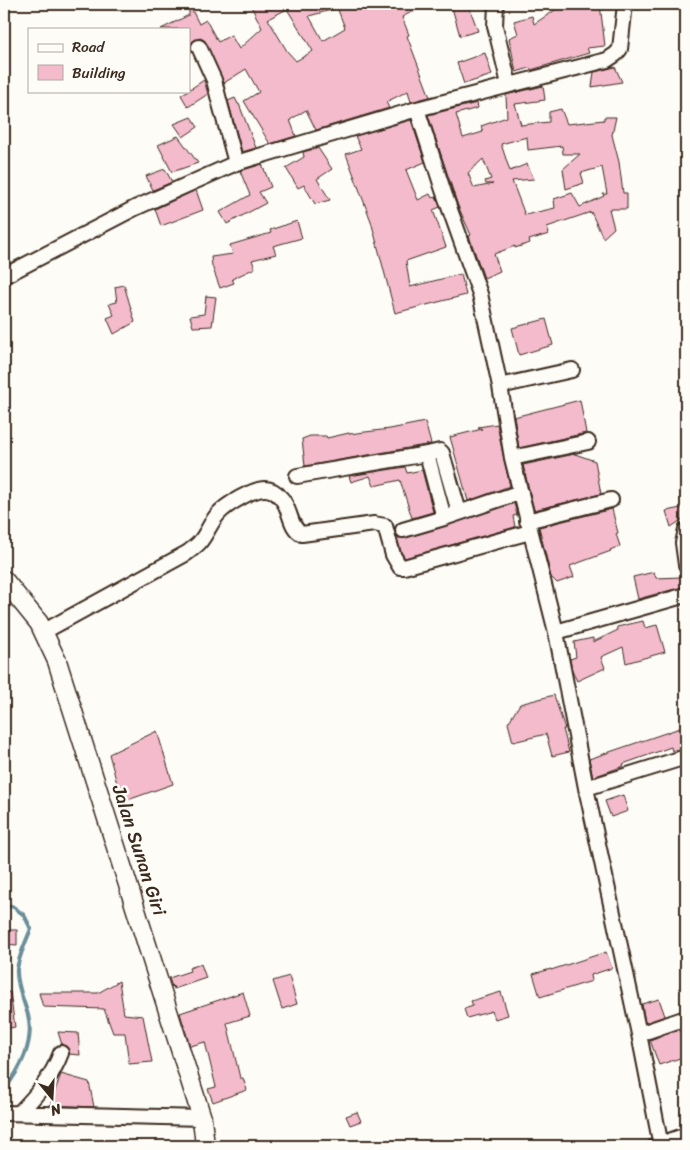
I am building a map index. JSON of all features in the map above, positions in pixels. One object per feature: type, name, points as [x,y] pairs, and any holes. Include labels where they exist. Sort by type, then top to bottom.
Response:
[{"type":"street","points":[[496,4],[495,26],[509,84]]},
{"type":"street","points":[[4,276],[135,208],[236,162],[417,109],[607,60],[620,49],[625,4]]},
{"type":"street","points":[[199,47],[214,80],[236,162]]},
{"type":"street","points":[[417,109],[480,294],[500,386],[512,458],[556,632],[586,788],[639,1034],[659,1146],[686,1134]]},
{"type":"street","points":[[500,386],[572,370]]},
{"type":"street","points":[[512,458],[588,442]]},
{"type":"street","points":[[297,476],[438,451],[442,453],[459,512]]},
{"type":"street","points":[[427,454],[444,518]]},
{"type":"street","points":[[43,632],[187,553],[198,544],[218,513],[251,492],[264,489],[274,491],[282,498],[288,508],[294,528],[302,534],[374,524],[385,526],[394,555],[400,567],[611,500]]},
{"type":"street","points":[[403,530],[520,492]]},
{"type":"street","points":[[686,530],[683,544],[686,565]]},
{"type":"street","name":"Jalan Sunan Giri","points":[[4,580],[39,623],[57,661],[202,1118],[205,1146]]},
{"type":"street","points":[[556,632],[686,595]]},
{"type":"street","points":[[586,788],[686,757]]},
{"type":"street","points":[[639,1034],[686,1018]]},
{"type":"street","points":[[19,1113],[35,1098],[47,1081],[61,1053]]},
{"type":"street","points":[[4,1113],[202,1118]]},
{"type":"building","points":[[189,4],[199,24],[206,20],[218,42],[231,35],[239,49],[262,28],[250,4],[342,4],[342,7],[309,16],[323,41],[345,28],[338,10],[353,4],[427,4],[402,17],[409,35],[407,36],[430,97],[411,102],[408,91],[386,102],[389,108],[316,130],[306,110],[290,120],[296,136],[270,144],[244,101],[259,92],[246,69],[224,83],[204,40],[200,38],[190,43],[190,28],[163,28],[189,15]],"holes":[[[287,9],[313,51],[296,61],[287,51],[268,19]]]},
{"type":"building","points":[[451,4],[468,4],[478,31],[460,36]]},
{"type":"building","points":[[571,4],[600,4],[605,46],[587,48],[589,53],[531,70],[530,68],[516,72],[509,38],[518,34],[514,21],[532,16],[534,24],[558,8]]},
{"type":"building","points":[[485,53],[492,75],[464,84],[457,63]]},
{"type":"building","points":[[615,67],[622,82],[592,87],[594,72]]},
{"type":"building","points":[[204,80],[208,94],[188,107],[181,95],[190,92],[190,89]]},
{"type":"building","points":[[543,86],[545,100],[515,104],[521,125],[549,122],[549,112],[561,109],[567,124],[604,120],[604,117],[616,117],[612,135],[619,162],[623,193],[627,193],[627,209],[609,209],[614,228],[603,238],[591,212],[547,227],[549,234],[529,240],[530,243],[515,248],[515,246],[494,254],[500,271],[484,278],[469,236],[471,235],[458,206],[428,115],[477,103],[478,108],[456,114],[463,138],[483,132],[481,126],[507,117],[506,95]],"holes":[[[527,137],[528,150],[562,146],[563,154],[580,154],[563,169],[566,189],[584,183],[581,173],[602,167],[607,194],[603,194],[604,196],[580,207],[572,193],[554,199],[555,208],[525,215],[512,181],[534,179],[527,164],[510,171],[501,144]],[[483,159],[491,179],[485,181],[486,184],[493,184],[474,188],[468,173]]]},
{"type":"building","points":[[235,98],[256,148],[242,152],[228,101]]},
{"type":"building","points":[[191,117],[198,127],[183,137],[174,124]]},
{"type":"building","points":[[411,120],[425,162],[406,170],[418,200],[430,194],[432,198],[436,197],[440,207],[433,210],[446,247],[406,261],[410,287],[461,274],[466,295],[395,313],[371,221],[346,154],[361,149],[355,136]]},
{"type":"building","points":[[178,136],[198,163],[172,172],[158,145]]},
{"type":"building","points":[[318,148],[332,169],[317,179],[330,200],[315,204],[304,185],[298,188],[286,168],[304,157],[303,152]]},
{"type":"building","points":[[262,164],[271,187],[259,192],[266,203],[227,224],[220,212],[250,195],[240,171]]},
{"type":"building","points":[[165,169],[172,182],[153,190],[146,176]]},
{"type":"building","points":[[196,190],[203,210],[161,226],[155,209]]},
{"type":"building","points":[[297,221],[302,238],[273,246],[276,254],[252,260],[255,268],[232,279],[234,283],[220,288],[212,266],[211,257],[233,254],[230,245],[271,233],[270,230]]},
{"type":"building","points":[[124,285],[135,322],[114,334],[107,318],[114,315],[109,304],[117,302],[115,287]]},
{"type":"building","points":[[206,296],[216,297],[212,326],[193,327],[190,316],[204,314]]},
{"type":"building","points":[[546,319],[553,345],[519,355],[512,328]]},
{"type":"building","points":[[580,400],[586,433],[519,448],[514,417]]},
{"type":"building","points":[[425,422],[431,444],[305,466],[302,439],[310,436],[326,436],[327,438]]},
{"type":"building","points":[[497,424],[510,486],[468,501],[450,437],[482,429],[478,427]]},
{"type":"building","points":[[575,454],[595,461],[601,494],[534,510],[523,465]]},
{"type":"building","points":[[405,467],[407,473],[422,470],[433,512],[412,518],[400,480],[374,486],[370,476],[351,482],[349,476]]},
{"type":"building","points":[[514,503],[517,515],[513,516],[515,527],[405,558],[401,552],[397,538],[405,538],[446,526]]},
{"type":"building","points":[[686,507],[686,517],[671,527],[666,511]]},
{"type":"building","points":[[612,509],[620,546],[570,566],[574,577],[557,583],[551,577],[539,527]]},
{"type":"building","points":[[654,572],[656,578],[681,577],[682,587],[638,599],[633,577]]},
{"type":"building","points":[[643,621],[645,628],[657,625],[665,652],[626,663],[623,647],[601,657],[605,668],[577,681],[572,671],[570,659],[576,657],[574,642],[593,638],[593,642],[618,630],[617,627]]},
{"type":"building","points":[[554,695],[565,729],[563,729],[569,752],[552,756],[546,734],[513,742],[508,723],[520,704]]},
{"type":"building","points":[[686,726],[686,746],[672,751],[671,747],[593,777],[589,759]]},
{"type":"building","points":[[157,731],[173,784],[122,802],[109,754]]},
{"type":"building","points":[[623,795],[628,811],[611,817],[605,801]]},
{"type":"building","points":[[4,930],[17,930],[17,945],[4,944]]},
{"type":"building","points":[[606,952],[612,968],[591,975],[592,981],[540,997],[533,974]]},
{"type":"building","points":[[201,964],[206,978],[174,989],[172,987],[169,978],[190,971],[189,968]]},
{"type":"building","points":[[289,976],[297,1004],[282,1009],[273,981]]},
{"type":"building","points":[[119,981],[124,1014],[143,1016],[152,1062],[129,1064],[125,1033],[113,1033],[104,1009],[43,1007],[39,993],[98,993]]},
{"type":"building","points":[[10,992],[15,1027],[4,1029],[4,993]]},
{"type":"building","points":[[243,992],[250,1016],[227,1023],[240,1078],[243,1078],[247,1090],[213,1102],[208,1089],[216,1087],[205,1042],[190,1046],[180,1013]]},
{"type":"building","points":[[501,992],[508,1015],[495,1019],[492,1011],[467,1018],[464,1009],[473,1006],[471,1001]]},
{"type":"building","points":[[659,999],[665,1016],[645,1023],[642,1004]]},
{"type":"building","points":[[680,1029],[681,1034],[686,1032],[686,1056],[659,1065],[650,1040]]},
{"type":"building","points":[[58,1032],[78,1033],[80,1055],[69,1054],[68,1048],[62,1045]]},
{"type":"building","points":[[61,1074],[89,1082],[94,1107],[50,1105]]},
{"type":"building","points":[[357,1112],[361,1121],[350,1125],[346,1116]]},
{"type":"waterway","points":[[4,907],[12,906],[24,915],[31,929],[17,969],[19,986],[30,1025],[28,1045],[20,1065],[4,1090]]}]
